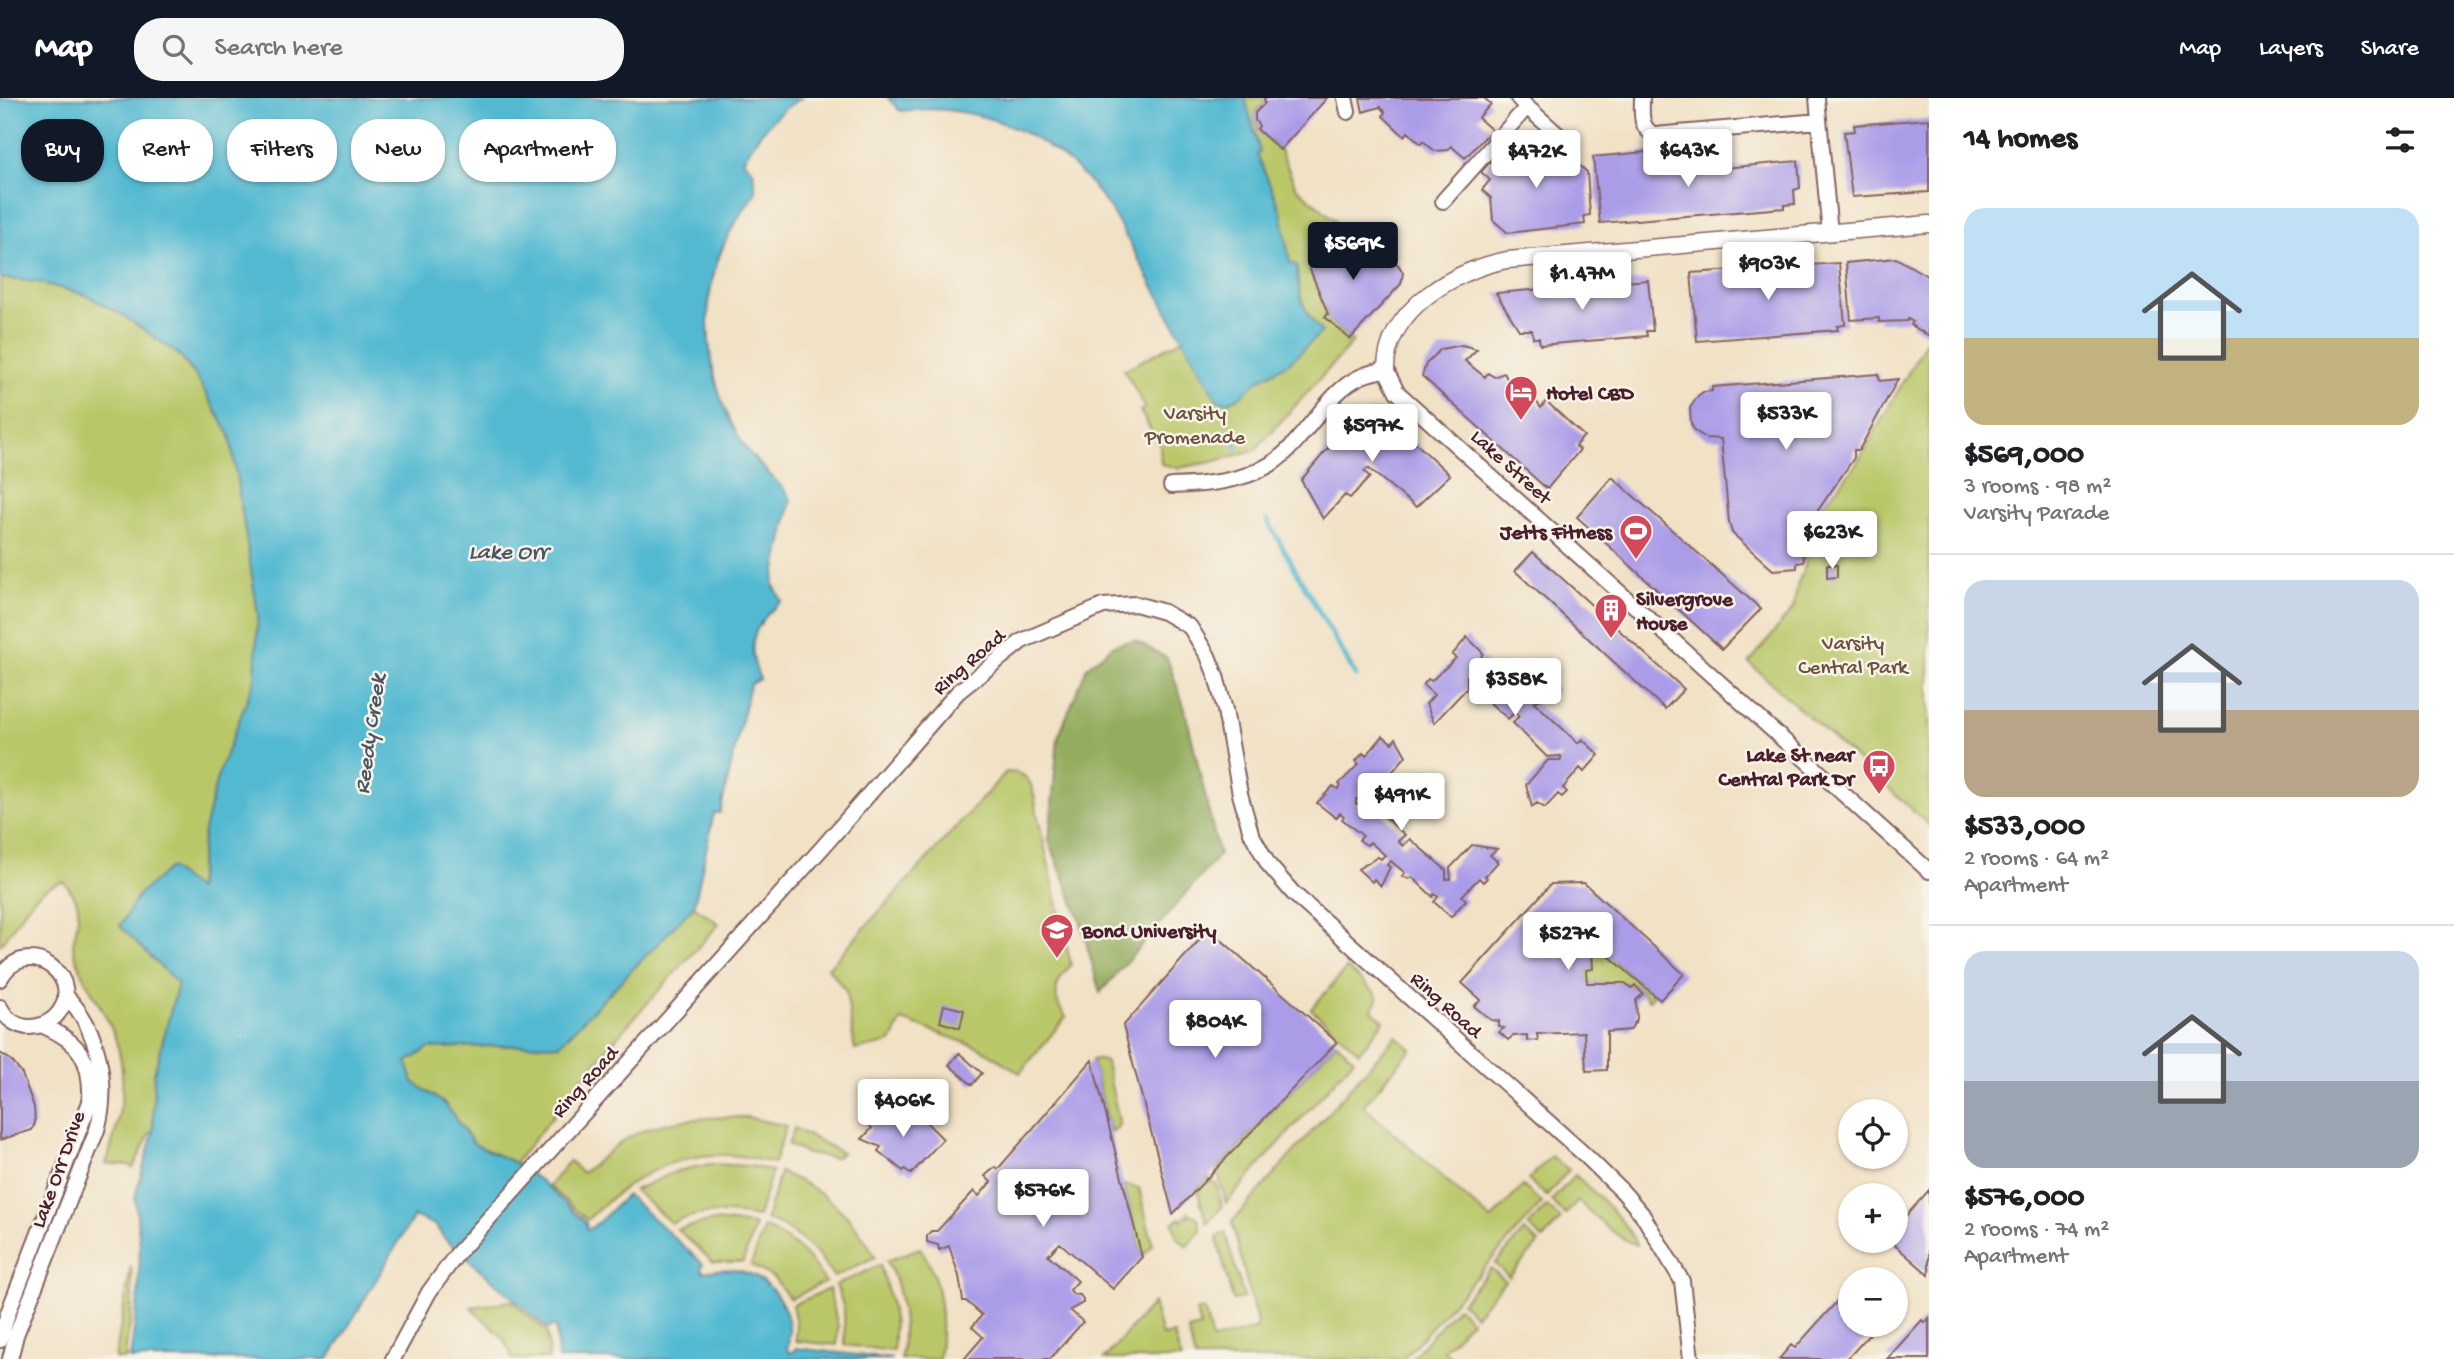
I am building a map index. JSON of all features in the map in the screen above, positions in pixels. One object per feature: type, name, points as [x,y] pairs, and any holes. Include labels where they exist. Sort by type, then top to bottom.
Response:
[{"type":"street","points":[[1642,98],[1643,126],[1655,135],[1819,121]]},
{"type":"street","points":[[1817,98],[1830,233]]},
{"type":"street","points":[[1443,201],[1522,103],[1573,147]]},
{"type":"street","points":[[1171,486],[1198,485],[1230,479],[1270,464],[1288,450],[1349,383],[1367,374],[1386,370],[1389,346],[1405,318],[1437,288],[1482,265],[1507,260],[1929,225]]},
{"type":"street","name":"Lake Street","points":[[1386,370],[1397,392],[1929,871]]},
{"type":"street","name":"Ring Road","points":[[393,1359],[429,1292],[457,1254],[822,848],[958,692],[1022,641],[1103,606],[1136,604],[1164,612],[1190,627],[1208,656],[1226,710],[1245,814],[1251,833],[1268,864],[1293,893],[1585,1156],[1643,1214],[1682,1281],[1691,1359]]},
{"type":"street","name":"Lake Orr Drive","points":[[0,977],[16,962],[35,959],[45,962],[60,975],[65,995],[77,1006],[94,1043],[102,1075],[103,1106],[97,1130],[16,1335],[10,1359]]},
{"type":"street","points":[[41,1026],[58,1014],[65,995]]},
{"type":"street","name":"Lake Orr Drive","points":[[0,1340],[90,1102],[91,1079],[84,1059],[73,1042],[41,1026],[20,1025],[10,1020],[1,1010]]},
{"type":"green space","name":"Varsity Promenade","points":[[1238,98],[1264,98],[1265,103],[1255,113],[1259,126],[1257,129],[1280,150],[1296,187],[1336,221],[1313,252],[1309,267],[1328,314],[1326,317],[1353,342],[1255,450],[1178,468],[1161,464],[1160,446],[1140,411],[1145,407],[1124,370],[1189,336]]},
{"type":"green space","points":[[0,278],[38,282],[86,295],[124,316],[178,354],[195,375],[230,435],[258,614],[255,679],[217,778],[204,831],[196,891],[178,984],[154,1074],[153,1133],[150,1133],[133,1168],[128,1165],[106,1164],[120,1109],[120,1056],[107,1019],[75,956],[73,944],[78,909],[76,899],[64,882],[52,885],[34,898],[0,945]]},
{"type":"green space","name":"Varsity Central Park","points":[[1929,336],[1929,825],[1749,663],[1793,609],[1798,583],[1806,563],[1803,531],[1857,463]]},
{"type":"green space","points":[[1134,640],[1167,658],[1185,709],[1219,855],[1100,993],[1080,919],[1049,841],[1058,737],[1087,667],[1114,645]]},
{"type":"green space","points":[[1006,772],[1022,775],[1033,790],[1071,965],[1056,990],[1058,1003],[1066,1017],[1020,1073],[980,1048],[902,1020],[891,1042],[855,1050],[846,991],[828,968]]},
{"type":"green space","points":[[694,906],[719,924],[616,1038],[515,1163],[474,1144],[445,1104],[413,1082],[407,1062],[429,1048],[560,1044]]},
{"type":"green space","points":[[1588,929],[1592,934],[1588,938],[1654,995],[1649,1000],[1635,985],[1632,988],[1625,983],[1587,983],[1586,970],[1593,969],[1592,950],[1587,950],[1586,942],[1582,942],[1580,935]]},
{"type":"green space","points":[[1347,968],[1376,994],[1378,999],[1372,1010],[1384,1021],[1359,1052],[1311,1009]]},
{"type":"green space","points":[[1396,1036],[1411,1049],[1363,1106],[1491,1220],[1523,1186],[1542,1203],[1403,1359],[1195,1359],[1188,1330],[1200,1327],[1196,1311],[1204,1309],[1212,1340],[1256,1329],[1257,1323],[1232,1222]]},
{"type":"green space","points":[[1337,1042],[1354,1059],[1226,1203],[1217,1169]]},
{"type":"green space","points":[[1092,1060],[1106,1062],[1119,1121],[1113,1132]]},
{"type":"green space","points":[[747,1117],[786,1126],[774,1163],[732,1155],[686,1159],[650,1172],[633,1182],[587,1220],[549,1186],[569,1161],[582,1173],[620,1143],[649,1128],[698,1119]]},
{"type":"green space","points":[[794,1128],[842,1153],[835,1158],[808,1154],[788,1145]]},
{"type":"green space","points":[[1551,1156],[1569,1170],[1547,1196],[1528,1180]]},
{"type":"green space","points":[[710,1164],[751,1166],[772,1171],[758,1217],[714,1213],[671,1223],[634,1190],[677,1171]]},
{"type":"green space","points":[[780,1172],[810,1187],[836,1206],[857,1229],[875,1257],[834,1277],[805,1242],[766,1219]]},
{"type":"green space","points":[[1575,1175],[1619,1218],[1636,1245],[1612,1231],[1578,1201],[1565,1215],[1551,1201]]},
{"type":"green space","points":[[1209,1177],[1210,1183],[1212,1181],[1217,1185],[1222,1207],[1207,1224],[1197,1189]]},
{"type":"green space","points":[[1124,1185],[1139,1188],[1153,1245],[1142,1257]]},
{"type":"green space","points":[[1547,1206],[1561,1219],[1543,1239],[1528,1226]]},
{"type":"green space","points":[[1188,1212],[1198,1218],[1201,1231],[1187,1246],[1177,1237],[1173,1223],[1180,1218],[1182,1221],[1186,1215],[1189,1216]]},
{"type":"green space","points":[[714,1221],[755,1225],[743,1262],[713,1262],[677,1229]]},
{"type":"green space","points":[[764,1227],[799,1250],[825,1282],[790,1299],[774,1278],[751,1265]]},
{"type":"green space","points":[[1524,1231],[1539,1243],[1509,1277],[1495,1264]]},
{"type":"green space","points":[[1225,1232],[1244,1298],[1234,1300],[1232,1297],[1217,1238]]},
{"type":"green space","points":[[920,1248],[933,1273],[940,1301],[939,1359],[901,1359],[902,1309],[887,1261]]},
{"type":"green space","points":[[880,1265],[893,1318],[893,1351],[845,1345],[844,1308],[836,1285]]},
{"type":"green space","points":[[131,1266],[132,1310],[126,1359],[115,1359]]},
{"type":"green space","points":[[1491,1268],[1505,1281],[1475,1315],[1461,1303]]},
{"type":"green space","points":[[829,1289],[838,1326],[837,1345],[796,1341],[792,1305]]},
{"type":"green space","points":[[512,1301],[547,1332],[549,1359],[512,1359],[501,1336],[471,1307]]},
{"type":"green space","points":[[1153,1303],[1162,1336],[1174,1334],[1181,1359],[1104,1359]]},
{"type":"green space","points":[[1457,1307],[1471,1320],[1444,1350],[1453,1359],[1411,1359]]},
{"type":"water","name":"Lake Orr","points":[[0,98],[801,98],[783,110],[768,125],[743,161],[753,170],[756,192],[725,242],[710,293],[710,347],[722,399],[745,447],[791,499],[773,584],[782,601],[764,618],[754,635],[753,655],[760,679],[750,684],[720,813],[714,813],[694,906],[560,1044],[429,1048],[407,1062],[413,1082],[445,1104],[474,1144],[515,1163],[541,1181],[586,1223],[587,1230],[627,1195],[703,1264],[703,1272],[736,1270],[761,1280],[771,1288],[785,1310],[789,1336],[787,1349],[790,1353],[796,1348],[892,1359],[558,1359],[556,1327],[548,1329],[444,1238],[435,1225],[414,1216],[329,1359],[130,1359],[138,1300],[140,1246],[135,1197],[153,1133],[154,1074],[178,984],[120,926],[139,894],[170,868],[197,890],[204,831],[217,778],[255,679],[258,614],[230,435],[195,375],[178,354],[124,316],[86,295],[38,282],[0,278]]},
{"type":"water","points":[[888,98],[1245,98],[1260,152],[1257,154],[1281,211],[1290,263],[1297,265],[1302,302],[1322,332],[1290,362],[1256,382],[1240,397],[1228,402],[1217,400],[1110,209],[1091,184],[1069,163],[1019,130],[991,119],[931,109],[900,111]]},
{"type":"building","points":[[1264,98],[1327,98],[1280,150],[1257,129],[1259,126],[1255,113],[1265,103]]},
{"type":"building","points":[[1360,98],[1484,98],[1491,104],[1478,118],[1492,130],[1465,158],[1451,146],[1448,150],[1435,151],[1423,141],[1421,144],[1408,132],[1404,136],[1383,116],[1385,112],[1380,107],[1363,112]]},
{"type":"building","points":[[1929,119],[1929,192],[1852,197],[1844,132],[1855,131],[1854,125]]},
{"type":"building","points":[[1526,141],[1551,160],[1561,149],[1587,172],[1590,215],[1584,216],[1585,224],[1508,233],[1493,220],[1491,198],[1482,190],[1490,180],[1481,172],[1506,143],[1516,151]]},
{"type":"building","points":[[1656,151],[1659,174],[1798,161],[1800,188],[1794,190],[1795,204],[1784,205],[1784,208],[1600,223],[1593,157]]},
{"type":"building","points":[[1338,230],[1363,252],[1373,242],[1403,273],[1401,284],[1350,339],[1325,317],[1328,314],[1309,267],[1313,252],[1317,253]]},
{"type":"building","points":[[1896,258],[1929,277],[1929,336],[1911,325],[1913,322],[1908,319],[1879,322],[1879,318],[1851,320],[1846,263]]},
{"type":"building","points":[[1839,263],[1845,325],[1837,326],[1838,330],[1697,341],[1691,273]]},
{"type":"building","points":[[1648,280],[1653,331],[1646,331],[1647,336],[1540,345],[1539,338],[1533,338],[1532,330],[1519,330],[1496,293]]},
{"type":"building","name":"Hotel CBD","points":[[1462,345],[1477,349],[1465,361],[1485,377],[1488,373],[1494,377],[1504,373],[1509,382],[1528,390],[1541,408],[1546,401],[1584,436],[1575,446],[1580,450],[1547,489],[1422,376],[1426,364],[1441,349]]},
{"type":"building","points":[[1878,374],[1880,381],[1898,379],[1859,450],[1854,450],[1854,458],[1812,519],[1800,519],[1804,562],[1797,563],[1797,568],[1773,570],[1732,533],[1721,439],[1706,438],[1695,431],[1691,424],[1690,408],[1698,396],[1712,391],[1712,387]]},
{"type":"building","points":[[1381,411],[1450,475],[1416,507],[1368,468],[1364,471],[1370,477],[1350,498],[1345,495],[1323,519],[1301,480],[1340,434],[1344,434],[1349,427],[1355,429],[1358,426],[1355,421],[1362,414]]},
{"type":"building","points":[[1612,477],[1761,609],[1722,649],[1577,517]]},
{"type":"building","points":[[1533,552],[1684,689],[1665,709],[1515,571]]},
{"type":"building","points":[[1827,565],[1837,565],[1837,577],[1827,578]]},
{"type":"building","points":[[1467,637],[1483,653],[1481,657],[1527,696],[1537,670],[1558,690],[1534,702],[1578,743],[1582,739],[1599,755],[1584,772],[1580,768],[1563,788],[1567,792],[1562,797],[1558,794],[1545,808],[1537,803],[1532,807],[1526,785],[1548,760],[1561,760],[1561,756],[1547,757],[1513,723],[1519,716],[1515,712],[1508,719],[1472,687],[1472,676],[1467,676],[1467,688],[1434,723],[1426,704],[1434,695],[1423,685],[1456,658],[1452,655]]},
{"type":"building","points":[[1383,736],[1392,743],[1396,738],[1406,756],[1369,799],[1356,799],[1356,804],[1368,802],[1405,835],[1398,841],[1403,846],[1410,839],[1446,870],[1446,879],[1451,879],[1450,868],[1472,845],[1497,849],[1490,855],[1498,862],[1483,882],[1479,878],[1462,896],[1466,900],[1451,917],[1434,902],[1438,897],[1434,894],[1433,897],[1412,877],[1409,879],[1402,876],[1405,873],[1391,861],[1387,865],[1390,867],[1381,886],[1374,879],[1372,882],[1358,869],[1385,855],[1370,842],[1367,845],[1359,840],[1363,836],[1342,819],[1344,816],[1340,813],[1336,818],[1317,803],[1333,786],[1338,789],[1341,786],[1339,784],[1359,764],[1356,761],[1363,753],[1366,756]]},
{"type":"building","points":[[1584,883],[1684,974],[1660,1000],[1588,938],[1592,934],[1588,929],[1580,935],[1582,942],[1586,942],[1587,950],[1592,950],[1593,969],[1586,970],[1587,983],[1625,983],[1632,988],[1635,985],[1643,994],[1636,1000],[1637,1019],[1630,1030],[1607,1032],[1607,1070],[1586,1071],[1584,1032],[1537,1034],[1538,1040],[1527,1041],[1527,1035],[1513,1036],[1508,1040],[1499,1032],[1504,1028],[1499,1027],[1499,1021],[1491,1020],[1474,1006],[1481,1000],[1462,983],[1551,884]]},
{"type":"building","points":[[1209,929],[1337,1042],[1173,1214],[1123,1026]]},
{"type":"building","points":[[944,1005],[964,1010],[960,1028],[940,1022]]},
{"type":"building","points":[[0,1053],[11,1060],[22,1074],[34,1107],[35,1123],[32,1130],[0,1140]]},
{"type":"building","points":[[959,1053],[982,1073],[972,1085],[949,1065]]},
{"type":"building","points":[[1092,1060],[1142,1257],[1113,1289],[1060,1243],[1048,1255],[1078,1281],[1070,1290],[1073,1294],[1080,1295],[1083,1303],[1070,1310],[1083,1322],[1050,1359],[964,1359],[983,1337],[972,1327],[982,1315],[963,1301],[959,1276],[949,1246],[939,1250],[938,1245],[927,1242],[927,1236],[931,1231],[937,1231],[974,1191],[979,1196],[991,1182],[985,1176],[995,1167],[998,1169]]},
{"type":"building","points":[[887,1105],[905,1121],[914,1110],[943,1139],[911,1174],[905,1169],[903,1171],[878,1151],[881,1147],[862,1139],[872,1128],[869,1125]]},
{"type":"building","points":[[1929,1190],[1929,1275],[1904,1253],[1908,1253],[1908,1213]]},
{"type":"building","points":[[1838,1300],[1838,1337],[1867,1337],[1847,1359],[1779,1359],[1791,1345],[1795,1348]]},
{"type":"building","points":[[1929,1318],[1929,1359],[1887,1359],[1922,1320],[1925,1323]]},
{"type":"waterway","points":[[1234,435],[1237,448]]},
{"type":"waterway","points":[[1267,520],[1356,676]]},
{"type":"place","name":"Hotel CBD","points":[[1521,422]]},
{"type":"place","name":"Jetts Fitness","points":[[1636,561]]},
{"type":"place","name":"Silvergrove House","points":[[1611,640]]},
{"type":"place","name":"Lake St near Central Park Dr","points":[[1879,796]]},
{"type":"place","name":"Bond University","points":[[1057,960]]},
{"type":"water label","name":"Reedy Creek","points":[[368,734]]}]
